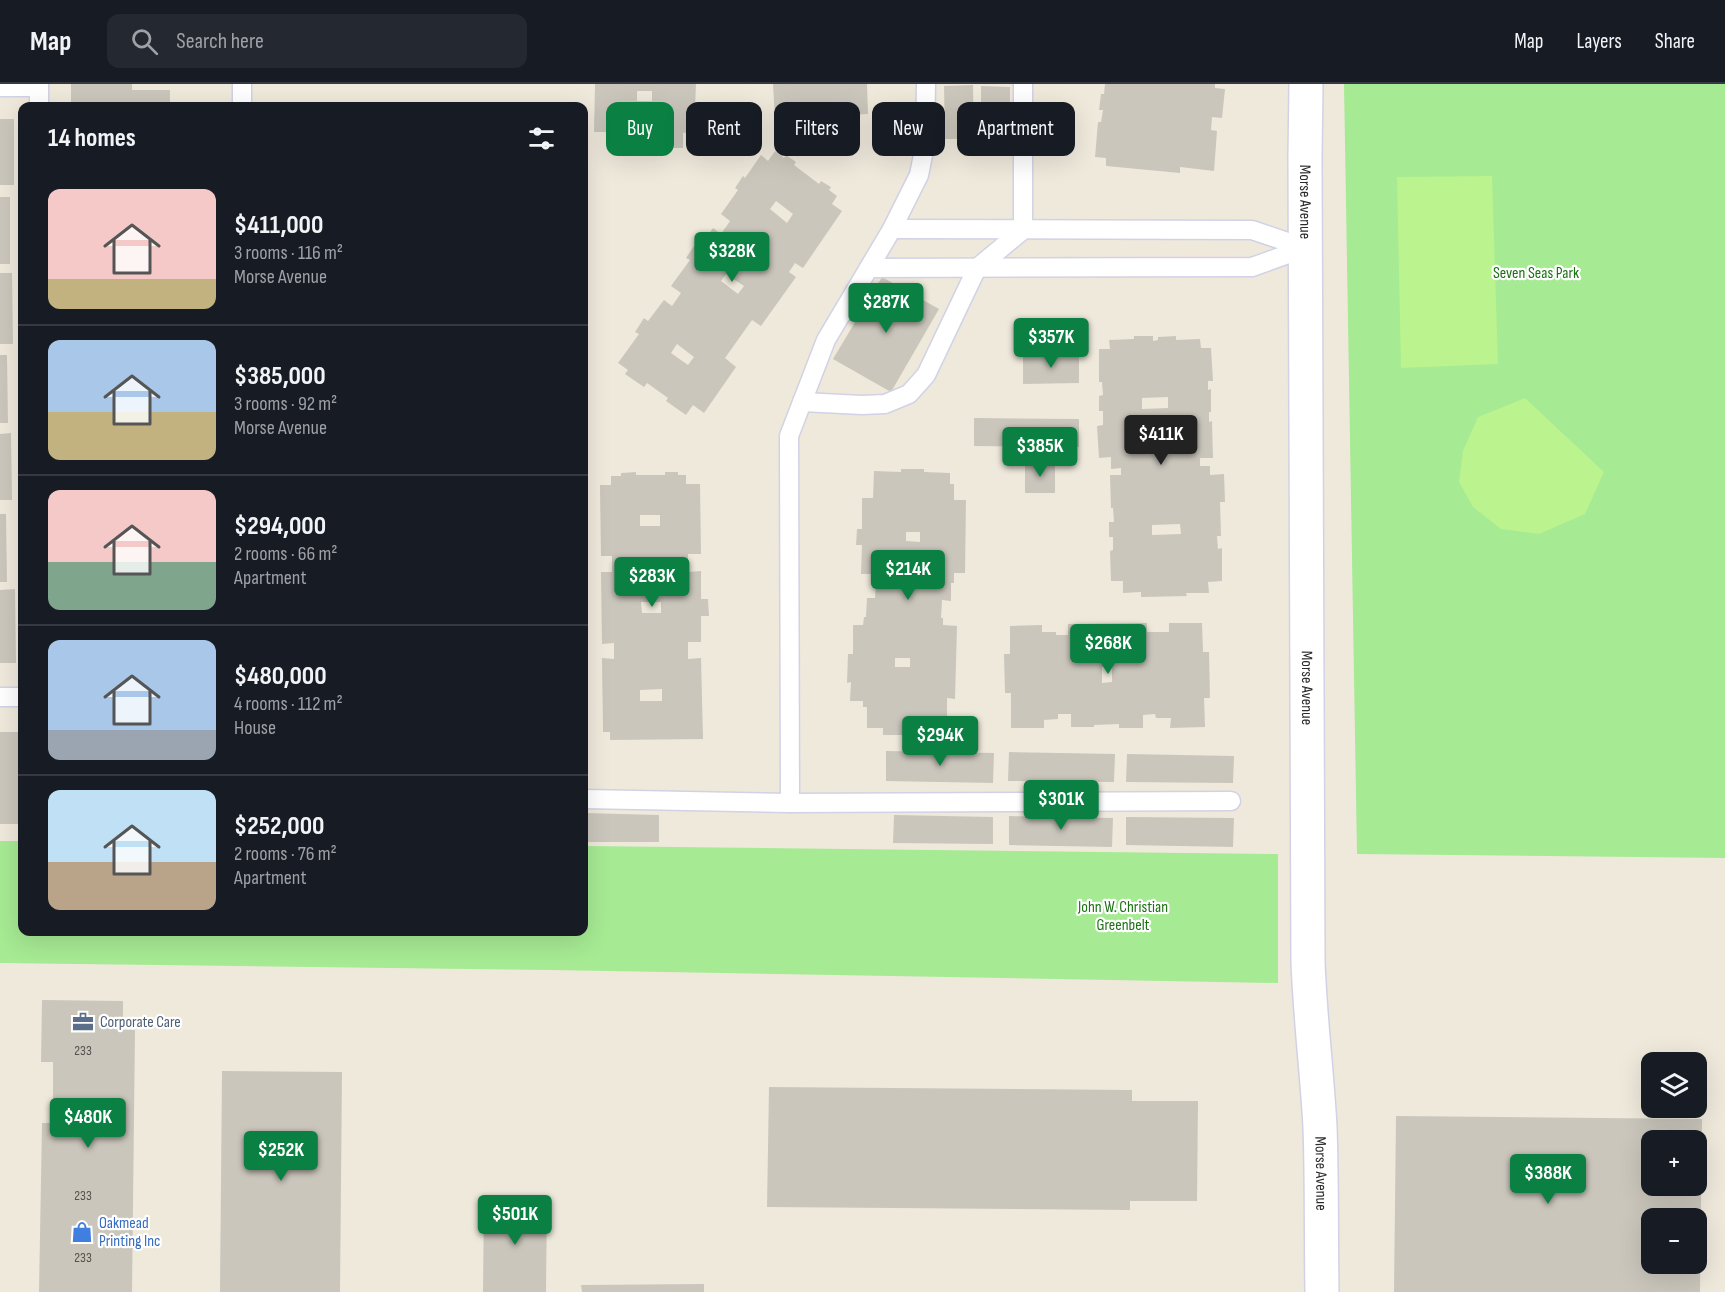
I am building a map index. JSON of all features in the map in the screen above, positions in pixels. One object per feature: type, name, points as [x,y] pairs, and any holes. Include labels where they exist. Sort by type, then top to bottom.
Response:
[{"type":"street","name":"Morse Avenue","points":[[1306,84],[1308,962],[1320,1129],[1322,1292]]},
{"type":"lane","points":[[242,84],[242,102]]},
{"type":"lane","points":[[790,803],[789,436],[826,340],[892,229],[919,175],[925,145],[926,84]]},
{"type":"lane","points":[[1023,84],[1023,230]]},
{"type":"lane","points":[[0,87],[39,85],[39,102]]},
{"type":"lane","points":[[892,229],[1252,230],[1305,249]]},
{"type":"lane","points":[[802,402],[885,404],[909,394],[926,375],[977,268],[1023,230]]},
{"type":"lane","points":[[869,268],[1252,267],[1305,249]]},
{"type":"lane","points":[[0,697],[18,697]]},
{"type":"lane","points":[[588,799],[790,803],[1232,801]]},
{"type":"green space","name":"Seven Seas Park","points":[[1344,84],[1725,84],[1725,858],[1357,854]]},
{"type":"green space","points":[[1492,176],[1498,364],[1401,368],[1397,177]]},
{"type":"green space","points":[[1525,398],[1604,472],[1585,514],[1539,534],[1501,529],[1473,507],[1459,482],[1463,451],[1478,417]]},
{"type":"green space","name":"John W. Christian Greenbelt","points":[[0,841],[18,841],[18,936],[588,936],[588,846],[1278,854],[1278,983],[0,963]]},
{"type":"building","points":[[71,84],[132,84],[132,90],[170,90],[170,102],[71,102]]},
{"type":"building","points":[[595,84],[696,84],[695,102],[686,102],[686,133],[683,133],[683,148],[674,148],[674,102],[606,102],[606,132],[594,132]],"holes":[[[637,91],[652,91],[652,101],[637,101]]]},
{"type":"building","points":[[773,84],[867,84],[868,114],[860,114],[860,102],[774,102]]},
{"type":"building","points":[[1105,84],[1215,84],[1215,88],[1225,89],[1222,118],[1212,117],[1211,130],[1217,131],[1214,171],[1180,167],[1180,173],[1106,166],[1106,158],[1095,157],[1098,122],[1101,122],[1103,110],[1099,110],[1101,94],[1104,94]]},
{"type":"building","points":[[973,85],[973,102],[957,102],[957,139],[945,139],[944,86]]},
{"type":"building","points":[[981,86],[1010,87],[1010,102],[981,102]]},
{"type":"building","points":[[0,119],[14,119],[14,185],[0,185]]},
{"type":"building","points":[[774,152],[774,156],[784,158],[787,156],[796,162],[794,165],[819,184],[821,181],[831,187],[829,190],[837,196],[832,204],[842,211],[803,268],[795,263],[789,272],[796,277],[761,326],[752,320],[725,358],[736,367],[704,413],[693,405],[686,415],[666,401],[668,398],[647,383],[644,387],[625,374],[628,370],[618,363],[639,334],[635,332],[644,318],[648,321],[664,300],[672,306],[681,293],[671,286],[690,260],[686,258],[694,246],[698,249],[713,228],[721,234],[730,221],[721,214],[738,190],[735,188],[743,176],[745,178],[762,156],[768,161]],"holes":[[[776,201],[793,214],[787,223],[770,209]],[[726,274],[744,286],[738,294],[721,281]],[[677,344],[694,357],[688,365],[671,353]]]},
{"type":"building","points":[[0,197],[10,197],[10,264],[0,264]]},
{"type":"building","points":[[0,273],[12,273],[13,344],[0,344]]},
{"type":"building","points":[[882,277],[939,309],[891,392],[833,359]]},
{"type":"building","points":[[1134,336],[1153,336],[1153,341],[1158,340],[1158,337],[1176,336],[1176,340],[1200,339],[1201,348],[1211,348],[1213,381],[1208,381],[1208,390],[1211,389],[1209,422],[1212,421],[1213,458],[1200,458],[1200,466],[1210,466],[1210,475],[1224,474],[1225,502],[1220,502],[1221,536],[1217,536],[1218,549],[1222,548],[1222,581],[1208,582],[1209,593],[1141,597],[1141,592],[1123,593],[1123,581],[1111,581],[1110,551],[1113,550],[1113,537],[1109,537],[1109,522],[1114,522],[1113,508],[1111,508],[1110,475],[1121,475],[1121,468],[1111,469],[1111,457],[1099,458],[1097,426],[1103,425],[1103,411],[1099,411],[1099,396],[1103,395],[1102,382],[1099,382],[1099,349],[1110,349],[1109,340],[1134,339]],"holes":[[[1168,397],[1168,408],[1142,409],[1142,398]],[[1180,524],[1181,534],[1152,535],[1152,525]]]},
{"type":"building","points":[[1079,354],[1079,383],[1023,384],[1023,355]]},
{"type":"building","points":[[0,355],[7,355],[8,423],[0,423]]},
{"type":"building","points":[[974,418],[1079,419],[1079,447],[974,446]]},
{"type":"building","points":[[11,433],[12,500],[0,500],[0,434]]},
{"type":"building","points":[[1025,463],[1055,463],[1055,493],[1025,493]]},
{"type":"building","points":[[901,469],[924,469],[924,472],[950,473],[950,484],[954,484],[954,500],[966,500],[965,573],[954,573],[954,583],[951,583],[951,601],[942,600],[941,618],[943,618],[943,625],[957,626],[955,699],[947,698],[947,716],[941,716],[941,729],[922,729],[922,735],[883,735],[883,728],[867,728],[867,707],[863,707],[863,701],[850,701],[851,682],[847,683],[848,654],[853,654],[853,625],[863,625],[867,598],[875,598],[876,581],[872,581],[872,574],[861,574],[862,545],[856,545],[857,529],[862,529],[862,498],[873,498],[874,471],[901,472]],"holes":[[[906,532],[920,532],[920,542],[906,541]],[[895,658],[910,658],[910,667],[895,667]]]},
{"type":"building","points":[[665,472],[678,472],[678,475],[686,475],[686,484],[700,484],[701,554],[688,554],[688,572],[701,571],[701,599],[708,599],[709,616],[701,616],[701,642],[688,642],[688,659],[701,658],[703,739],[610,740],[610,732],[603,732],[602,658],[614,659],[614,643],[602,644],[601,572],[612,572],[612,556],[601,556],[600,485],[611,485],[611,476],[621,476],[621,473],[665,475]],"holes":[[[640,515],[660,515],[660,526],[640,526]],[[641,602],[661,602],[661,613],[642,613]],[[662,689],[662,701],[640,701],[640,690]]]},
{"type":"building","points":[[0,514],[6,514],[7,582],[0,582]]},
{"type":"building","points":[[15,589],[16,663],[0,663],[0,590]]},
{"type":"building","points":[[1147,623],[1147,632],[1169,632],[1169,623],[1202,623],[1203,652],[1209,652],[1210,698],[1204,698],[1205,727],[1170,728],[1171,718],[1156,718],[1155,714],[1143,715],[1143,728],[1119,728],[1119,724],[1071,727],[1071,714],[1058,714],[1058,719],[1044,720],[1044,728],[1011,728],[1011,693],[1005,693],[1004,654],[1010,654],[1010,626],[1042,625],[1042,632],[1068,635],[1068,624]],"holes":[[[1102,667],[1112,667],[1112,682],[1102,683]]]},
{"type":"building","points":[[0,732],[18,732],[18,824],[0,824]]},
{"type":"building","points":[[886,751],[994,753],[993,783],[886,781]]},
{"type":"building","points":[[1009,752],[1115,754],[1114,782],[1008,781]]},
{"type":"building","points":[[1127,754],[1234,756],[1233,783],[1126,782]]},
{"type":"building","points":[[588,813],[659,815],[659,842],[588,842]]},
{"type":"building","points":[[894,815],[993,817],[993,844],[893,843]]},
{"type":"building","points":[[1009,816],[1113,818],[1112,847],[1009,845]]},
{"type":"building","points":[[1126,817],[1234,818],[1233,847],[1126,845]]},
{"type":"building","points":[[42,1000],[123,1001],[123,1030],[135,1030],[132,1292],[39,1292],[42,1123],[53,1123],[53,1062],[41,1062]]},
{"type":"building","points":[[222,1071],[342,1072],[340,1292],[220,1292]]},
{"type":"building","points":[[769,1087],[1132,1090],[1132,1101],[1198,1101],[1197,1201],[1130,1201],[1130,1210],[767,1207]]},
{"type":"building","points":[[1396,1116],[1702,1119],[1702,1130],[1641,1130],[1641,1196],[1701,1196],[1701,1208],[1641,1208],[1641,1274],[1700,1274],[1700,1292],[1394,1292]]},
{"type":"building","points":[[484,1200],[547,1200],[546,1292],[483,1292]]},
{"type":"building","points":[[704,1284],[704,1292],[582,1292],[581,1285]]},
{"type":"place","name":"Corporate Care","points":[[83,1022]]},
{"type":"place","name":"Oakmead Printing Inc","points":[[82,1232]]}]
